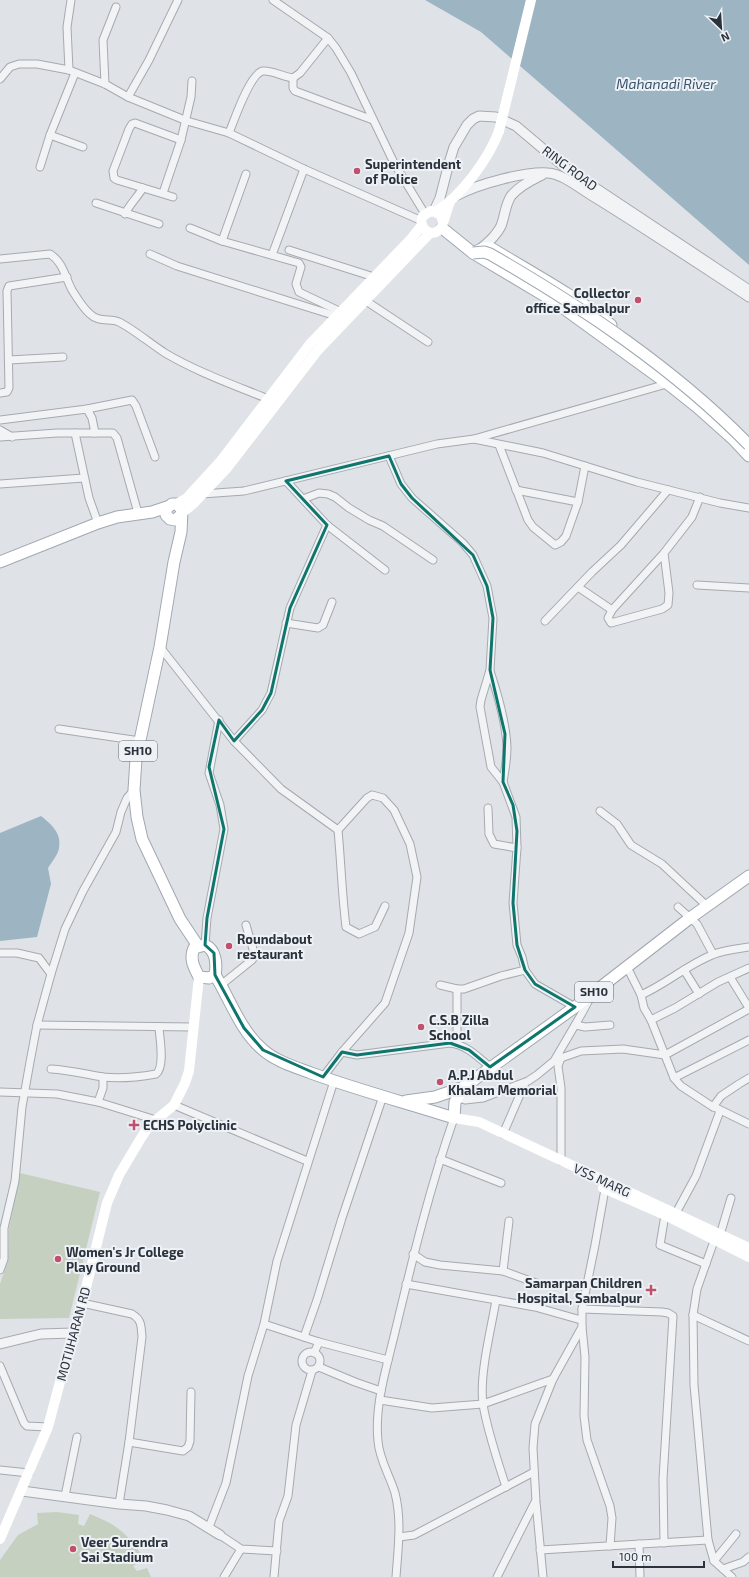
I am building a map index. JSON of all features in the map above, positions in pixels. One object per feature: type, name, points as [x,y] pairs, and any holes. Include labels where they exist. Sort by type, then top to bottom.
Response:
[{"type":"main road","points":[[0,562],[98,523],[138,513],[174,512],[187,498],[199,491],[227,468],[288,381],[339,314],[410,240],[428,217],[452,198],[488,155],[499,131],[531,0]]},
{"type":"main road","points":[[314,347],[366,301],[430,233],[437,232],[442,224],[452,198]]},
{"type":"main road","points":[[428,217],[440,214],[442,224],[473,253],[555,302],[668,384],[698,407],[749,456]]},
{"type":"main road","points":[[428,217],[425,230],[430,233]]},
{"type":"main road","points":[[473,253],[485,248],[491,248],[593,310],[681,379],[749,440]]},
{"type":"main road","points":[[473,253],[484,252],[490,254],[525,274],[596,319],[692,392],[727,422],[749,445]]},
{"type":"main road","points":[[199,491],[268,399],[288,381]]},
{"type":"main road","name":"SH10","points":[[174,512],[177,544],[160,647],[136,759],[134,790],[137,818],[142,839],[180,919],[202,945],[209,947],[214,953],[216,968],[215,975],[244,1028],[263,1050],[271,1056],[334,1081],[458,1119],[455,1102],[464,1087],[575,1007],[690,918],[749,876]]},
{"type":"main road","points":[[202,945],[194,948],[192,953],[193,965],[199,977],[209,978],[215,975]]},
{"type":"main road","name":"MOTIJHARAN RD","points":[[0,1537],[22,1491],[48,1427],[82,1303],[107,1203],[119,1175],[147,1130],[156,1120],[174,1105],[185,1083],[189,1071],[199,977]]},
{"type":"main road","points":[[402,1101],[436,1097],[464,1087]]},
{"type":"main road","points":[[458,1119],[467,1125],[605,1189],[714,1236],[749,1257]]},
{"type":"main road","name":"VSS MARG","points":[[458,1119],[479,1122],[676,1213],[714,1236],[749,1248]]},
{"type":"street","points":[[40,167],[72,71],[67,27],[71,0]]},
{"type":"street","points":[[128,97],[149,60],[178,0]]},
{"type":"street","points":[[273,0],[328,38],[351,73],[394,163],[428,217]]},
{"type":"street","points":[[105,84],[104,40],[116,7]]},
{"type":"street","points":[[229,134],[256,74],[262,71],[286,78],[293,78],[300,73],[328,38]]},
{"type":"street","points":[[0,79],[10,66],[19,64],[36,64],[72,71],[105,84],[128,97],[187,121],[229,134],[304,169],[428,217]]},
{"type":"street","points":[[293,78],[293,88],[295,91],[373,120]]},
{"type":"street","points":[[163,193],[187,121],[192,82]]},
{"type":"street","name":"RING ROAD","points":[[428,217],[440,198],[448,163],[454,147],[467,125],[479,116],[496,117],[516,126],[567,169],[749,290]]},
{"type":"street","points":[[173,197],[117,180],[113,176],[113,171],[129,128],[132,124],[135,123],[181,140]]},
{"type":"street","points":[[50,135],[83,146]]},
{"type":"street","points":[[272,255],[304,169]]},
{"type":"street","points":[[473,253],[489,242],[501,226],[505,210],[511,196],[527,183],[543,174],[550,173]]},
{"type":"street","name":"RING ROAD","points":[[452,198],[481,186],[517,176],[550,173],[560,176],[749,297]]},
{"type":"street","points":[[222,241],[246,174]]},
{"type":"street","points":[[125,214],[126,210],[137,198],[143,188]]},
{"type":"street","points":[[96,204],[159,224]]},
{"type":"street","points":[[190,228],[222,241],[298,263],[301,267],[296,284],[298,292],[339,314]]},
{"type":"street","points":[[289,250],[374,277]]},
{"type":"street","points":[[0,259],[50,254],[60,263],[72,289],[84,308],[94,318],[119,322],[165,353],[268,399]]},
{"type":"street","points":[[150,254],[177,266],[339,314]]},
{"type":"street","points":[[0,393],[7,392],[9,388],[7,291],[9,286],[66,278]]},
{"type":"street","points":[[366,301],[428,342]]},
{"type":"street","points":[[9,360],[63,357]]},
{"type":"street","points":[[199,491],[244,491],[437,444],[474,439],[681,379]]},
{"type":"street","points":[[0,420],[86,410],[132,400],[155,457]]},
{"type":"street","points":[[86,410],[90,413],[95,432]]},
{"type":"street","points":[[0,430],[12,437]]},
{"type":"street","points":[[0,438],[57,433],[113,433],[117,438],[138,513]]},
{"type":"street","points":[[75,433],[88,498],[98,523]]},
{"type":"street","points":[[474,439],[543,453],[637,482],[749,508]]},
{"type":"street","points":[[499,445],[528,520],[533,527],[555,545],[561,542],[566,536],[578,502],[586,466]]},
{"type":"street","points":[[389,456],[401,484],[412,498],[463,543],[473,555],[487,586],[493,618],[490,670],[480,700],[480,707],[491,767],[503,782],[516,817],[517,848],[513,902],[517,945],[525,970],[535,984],[575,1007]]},
{"type":"street","points":[[0,484],[84,478]]},
{"type":"street","points":[[286,481],[327,525],[386,570]]},
{"type":"street","points":[[516,490],[578,502]]},
{"type":"street","points":[[546,621],[578,587],[622,545],[668,490]]},
{"type":"street","points":[[303,499],[318,494],[328,494],[335,497],[369,520],[383,526],[433,560]]},
{"type":"street","points":[[664,553],[669,593],[668,605],[655,611],[611,623],[608,618],[612,610],[664,553],[692,517],[700,497]]},
{"type":"street","points":[[234,740],[262,710],[271,693],[290,608],[327,525]]},
{"type":"street","points":[[697,585],[749,588]]},
{"type":"street","points":[[578,587],[612,610]]},
{"type":"street","points":[[286,623],[318,628],[323,625],[332,602]]},
{"type":"street","points":[[160,647],[234,740],[281,789],[338,830]]},
{"type":"street","points":[[490,670],[498,695],[507,748],[503,782]]},
{"type":"street","points":[[202,945],[224,829],[220,805],[209,773],[219,720]]},
{"type":"street","points":[[59,729],[140,741]]},
{"type":"street","points":[[0,1270],[4,1259],[2,1251],[4,1228],[15,1181],[22,1107],[37,1025],[51,974],[68,922],[116,832],[121,812],[127,798],[134,790]]},
{"type":"street","points":[[323,1077],[342,1052],[385,1003],[409,933],[417,877],[410,844],[394,810],[383,798],[372,795],[367,798],[338,830],[342,895],[346,927],[359,934],[375,928],[385,906]]},
{"type":"street","points":[[488,808],[489,834],[494,844],[517,848]]},
{"type":"street","points":[[600,811],[617,824],[631,845],[662,864],[708,906]]},
{"type":"street","points":[[678,907],[697,924],[713,954]]},
{"type":"street","points":[[221,985],[255,956],[246,925]]},
{"type":"street","points":[[641,995],[713,954],[749,947]]},
{"type":"street","points":[[0,953],[17,953],[39,958],[51,974]]},
{"type":"street","points":[[627,967],[641,995],[644,1008],[651,1020],[674,1078],[681,1086],[717,1109],[749,1124]]},
{"type":"street","points":[[651,1020],[666,1014],[730,977],[749,968]]},
{"type":"street","points":[[440,985],[464,989],[484,981],[525,970]]},
{"type":"street","points":[[684,970],[700,994]]},
{"type":"street","points":[[559,1056],[581,1051],[623,1049],[665,1055],[749,1009],[730,977]]},
{"type":"street","points":[[457,989],[457,1044]]},
{"type":"street","points":[[458,1098],[465,1100],[483,1098],[525,1083],[546,1068],[559,1056],[593,993]]},
{"type":"street","points":[[37,1025],[159,1028],[193,1027]]},
{"type":"street","points":[[576,1025],[585,1027],[610,1025]]},
{"type":"street","points":[[50,1068],[77,1071],[103,1077],[119,1078],[156,1074],[160,1071],[161,1064],[159,1028]]},
{"type":"street","points":[[674,1078],[749,1040]]},
{"type":"street","points":[[342,1052],[357,1056],[450,1043],[457,1044],[469,1050],[490,1067]]},
{"type":"street","points":[[559,1056],[558,1066],[561,1088],[561,1161]]},
{"type":"street","points":[[98,1102],[103,1088],[103,1077]]},
{"type":"street","points":[[676,1213],[702,1162],[721,1096],[749,1078]]},
{"type":"street","points":[[208,1527],[226,1483],[248,1376],[264,1324],[277,1261],[307,1161],[334,1081]]},
{"type":"street","points":[[503,1134],[525,1083]]},
{"type":"street","points":[[0,1092],[57,1094],[98,1102],[156,1120]]},
{"type":"street","points":[[304,1337],[383,1096]]},
{"type":"street","points":[[174,1105],[307,1161]]},
{"type":"street","points":[[396,1577],[399,1537],[398,1513],[396,1501],[378,1441],[381,1391],[413,1254],[440,1159],[458,1119]]},
{"type":"street","points":[[440,1159],[501,1183]]},
{"type":"street","points":[[605,1189],[582,1310],[582,1323],[585,1357],[584,1416],[587,1440],[610,1506],[612,1518],[610,1546]]},
{"type":"street","points":[[731,1198],[714,1236],[697,1289],[693,1315],[694,1385],[708,1540],[714,1562],[732,1577]]},
{"type":"street","points":[[665,1215],[660,1245],[706,1264]]},
{"type":"street","points":[[503,1270],[509,1221]]},
{"type":"street","points":[[413,1254],[425,1262],[440,1265],[503,1270],[536,1283]]},
{"type":"street","points":[[406,1284],[535,1307],[582,1323]]},
{"type":"street","points":[[496,1300],[483,1375],[483,1404],[495,1453],[506,1487]]},
{"type":"street","points":[[82,1303],[132,1314],[138,1317],[141,1326],[142,1337],[129,1442],[118,1504]]},
{"type":"street","points":[[582,1310],[662,1312],[673,1316],[663,1479],[664,1542]]},
{"type":"street","points":[[693,1315],[749,1341]]},
{"type":"street","points":[[543,1577],[534,1472],[533,1448],[535,1424],[552,1379],[582,1323]]},
{"type":"street","points":[[264,1324],[319,1342],[388,1360]]},
{"type":"street","points":[[0,1344],[41,1334],[73,1333]]},
{"type":"street","points":[[314,1353],[319,1342]]},
{"type":"street","points":[[274,1577],[279,1521],[288,1496],[296,1425],[312,1371],[319,1366],[320,1358],[314,1353],[310,1352],[305,1354],[302,1358],[302,1363],[307,1370],[312,1371]]},
{"type":"street","points":[[0,1366],[24,1424],[27,1426],[48,1427]]},
{"type":"street","points":[[319,1366],[355,1382],[381,1391]]},
{"type":"street","points":[[380,1400],[432,1408],[483,1404],[552,1379]]},
{"type":"street","points":[[129,1442],[183,1451],[188,1447],[190,1441],[191,1392]]},
{"type":"street","points":[[65,1496],[77,1437]]},
{"type":"street","points":[[0,1470],[29,1474]]},
{"type":"street","points":[[399,1537],[414,1535],[534,1472]]},
{"type":"street","points":[[22,1491],[118,1504],[146,1506],[167,1510],[189,1516],[241,1549],[277,1551]]},
{"type":"street","points":[[497,1577],[536,1502]]},
{"type":"street","points":[[714,1562],[736,1534]]},
{"type":"street","points":[[540,1550],[708,1540]]},
{"type":"street","points":[[639,1544],[640,1577]]},
{"type":"street","points":[[224,1577],[241,1549]]},
{"type":"street","points":[[723,1569],[743,1562],[749,1557]]},
{"type":"highlighted area","points":[[389,456],[401,484],[412,498],[473,555],[487,586],[493,618],[490,670],[505,734],[503,782],[513,805],[517,831],[513,903],[517,945],[525,970],[535,984],[575,1007],[490,1067],[469,1050],[450,1043],[357,1055],[342,1052],[323,1077],[263,1050],[244,1028],[215,975],[214,953],[205,945],[207,918],[224,829],[209,767],[219,720],[234,741],[262,710],[271,693],[290,608],[327,525],[286,481]]},
{"type":"green space","points":[[20,1173],[100,1192],[69,1318],[0,1319],[0,1284],[8,1261],[9,1228]]},
{"type":"green space","name":"Veer Surendra Sai Stadium","points":[[57,1512],[79,1515],[78,1524],[84,1526],[90,1514],[115,1526],[133,1543],[144,1559],[133,1566],[137,1571],[147,1568],[151,1577],[0,1577],[0,1560],[18,1535],[38,1524],[37,1513]]},
{"type":"water","name":"Mahanadi River","points":[[425,0],[749,0],[749,265],[481,32]]},
{"type":"water","points":[[41,816],[55,829],[59,838],[59,848],[48,868],[51,884],[37,937],[0,941],[0,833]]},
{"type":"place","name":"Superintendent of Police","points":[[357,171]]},
{"type":"place","name":"Collector office Sambalpur","points":[[638,300]]},
{"type":"place","name":"Roundabout restaurant","points":[[229,946]]},
{"type":"place","name":"C.S.B Zilla School","points":[[421,1027]]},
{"type":"place","name":"A.P.J Abdul Khalam Memorial","points":[[440,1082]]},
{"type":"place","name":"ECHS Polyclinic","points":[[134,1125]]},
{"type":"place","name":"Women's Jr College Play Ground","points":[[58,1259]]},
{"type":"place","name":"Samarpan Children Hospital, Sambalpur","points":[[651,1290]]},
{"type":"place","name":"Veer Surendra Sai Stadium","points":[[73,1549]]}]
